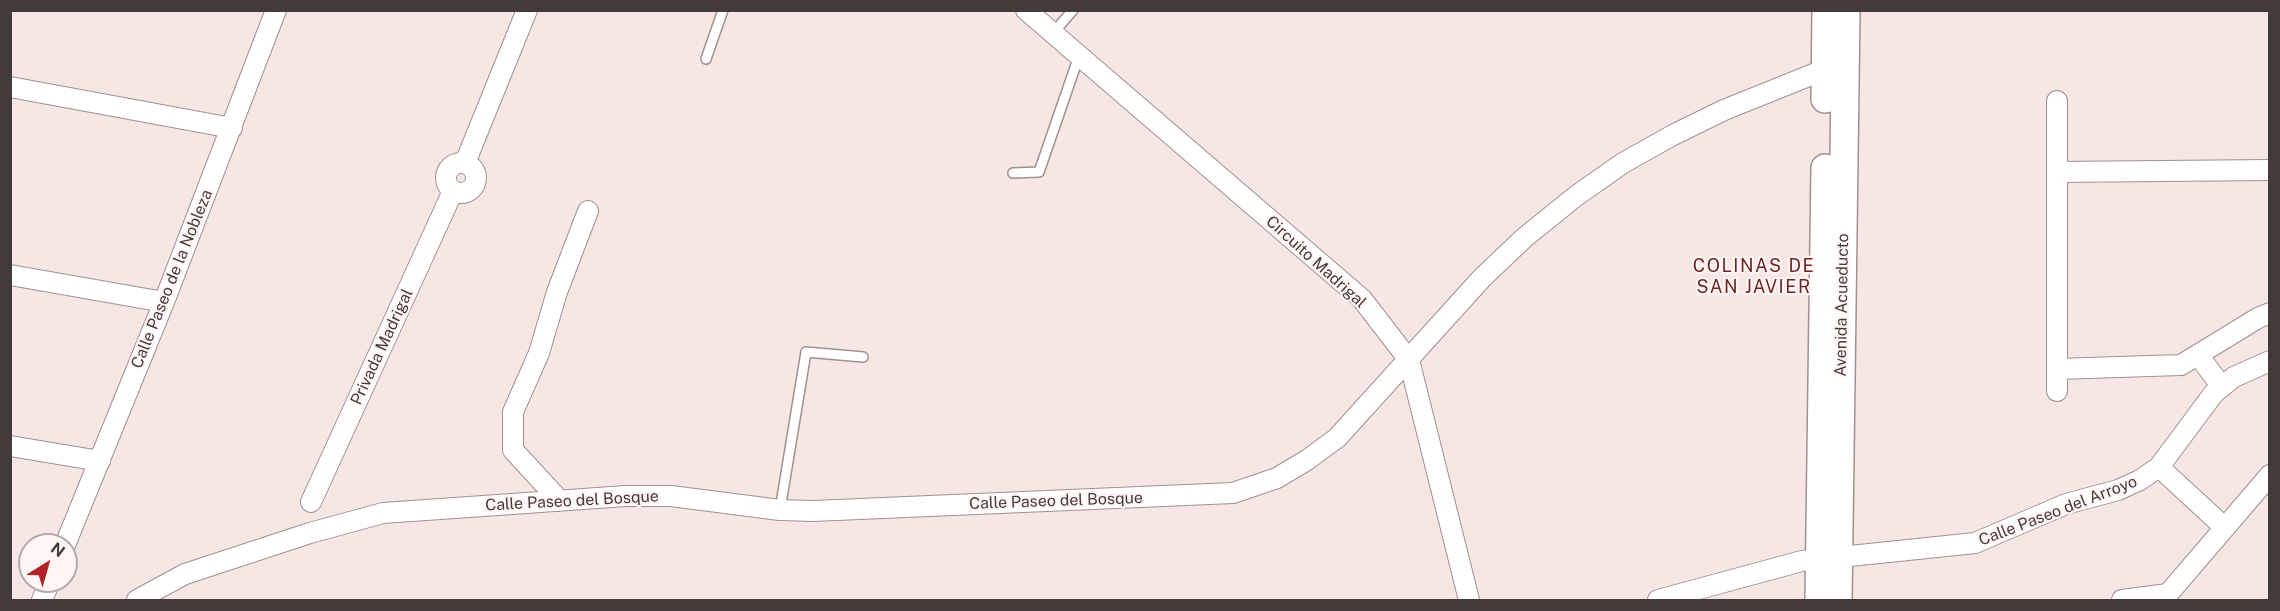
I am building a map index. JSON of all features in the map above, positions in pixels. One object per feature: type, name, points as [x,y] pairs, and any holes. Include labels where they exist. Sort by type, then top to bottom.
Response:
[{"type":"main road","name":"Avenida Acueducto","points":[[1819,600],[1829,558],[1835,68],[1826,10]]},
{"type":"main road","name":"Avenida Acueducto","points":[[1835,68],[1846,10]]},
{"type":"main road","name":"Avenida Acueducto","points":[[1829,558],[1838,600]]},
{"type":"street","name":"Calle Paseo de la Nobleza","points":[[70,533],[164,303],[276,10]]},
{"type":"street","name":"Privada Madrigal","points":[[310,502],[453,191],[465,193],[475,184],[474,171],[465,163],[527,10]]},
{"type":"street","name":"Circuito Madrigal","points":[[1026,10],[1362,299],[1409,360],[1469,600]]},
{"type":"street","name":"Calle Paseo del Bosque","points":[[137,600],[185,574],[310,533],[383,513],[670,496],[780,510],[813,511],[1233,493],[1277,478],[1337,438],[1482,278],[1524,238],[1576,196],[1623,163],[1673,135],[1724,110],[1835,68]]},
{"type":"street","points":[[10,87],[232,128]]},
{"type":"street","points":[[2057,101],[2057,391]]},
{"type":"street","points":[[2057,172],[2270,170]]},
{"type":"street","points":[[560,501],[513,450],[513,412],[539,353],[557,292],[588,211]]},
{"type":"street","points":[[10,275],[164,303]]},
{"type":"street","points":[[2058,369],[2181,365],[2270,313]]},
{"type":"street","points":[[2198,355],[2222,387]]},
{"type":"street","name":"Calle Paseo del Arroyo","points":[[1658,600],[1802,561],[1975,543],[2066,504],[2118,490],[2140,480],[2159,467],[2214,393],[2234,377],[2270,361]]},
{"type":"street","points":[[10,446],[100,461]]},
{"type":"street","points":[[2159,467],[2224,527]]},
{"type":"street","points":[[2122,600],[2168,597],[2224,527],[2270,476]]},
{"type":"lane","points":[[706,59],[723,10]]},
{"type":"lane","points":[[1053,33],[1073,10]]},
{"type":"lane","points":[[1013,173],[1039,172],[1079,56]]},
{"type":"lane","points":[[780,510],[806,352],[863,357]]},
{"type":"district","name":"COLINAS DE SAN JAVIER","points":[[1754,276]]}]
